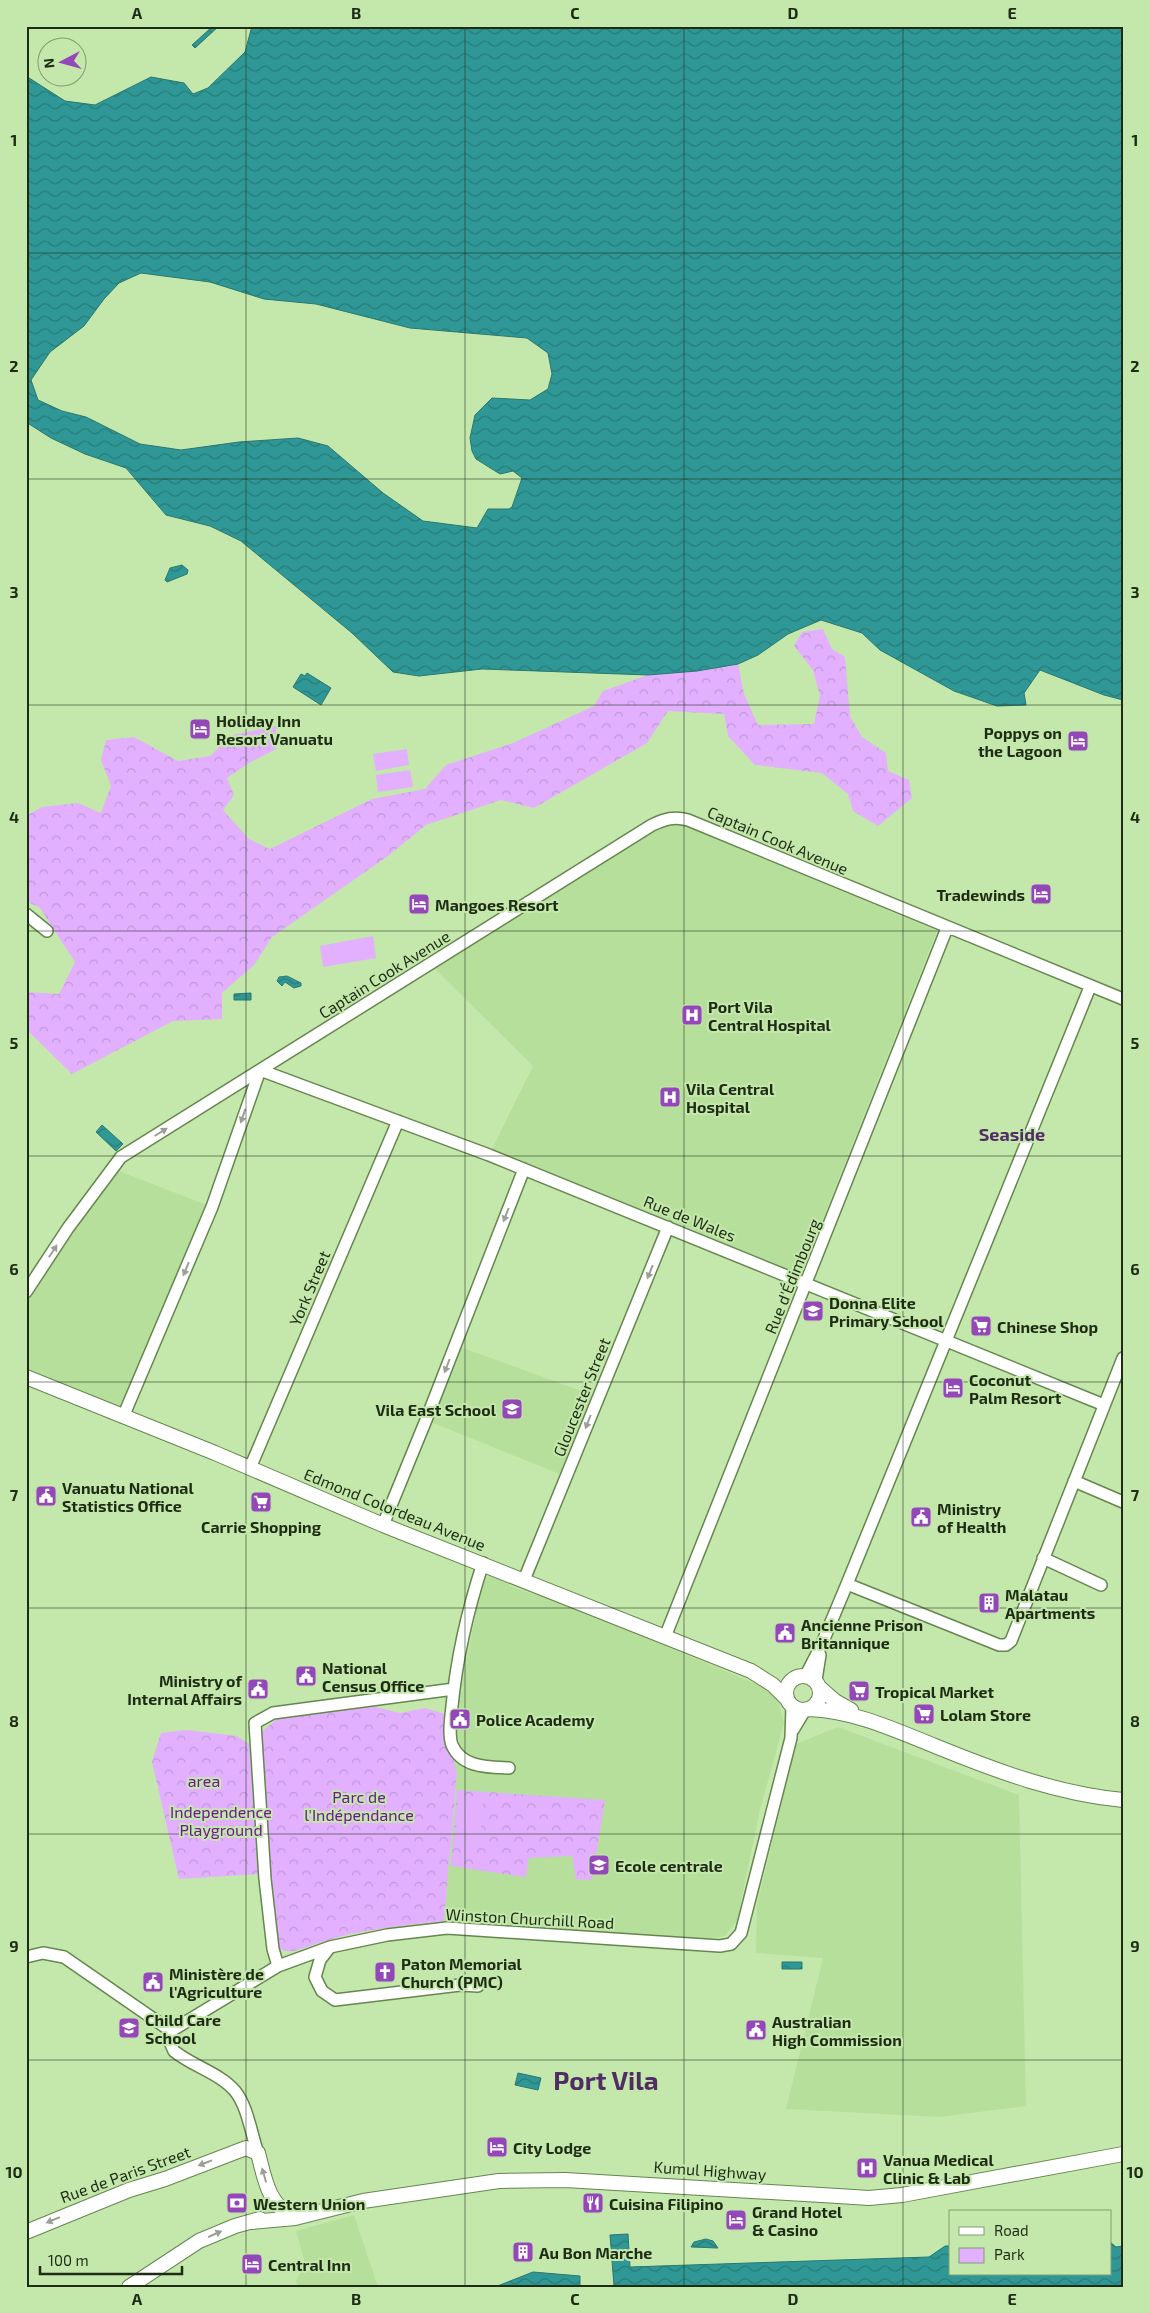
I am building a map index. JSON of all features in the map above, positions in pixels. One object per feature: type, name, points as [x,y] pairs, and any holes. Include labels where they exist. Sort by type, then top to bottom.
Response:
[{"type":"street","name":"Captain Cook Avenue","points":[[26,1292],[68,1228],[121,1158],[652,825],[667,818],[678,817],[688,820],[1123,999]]},
{"type":"street","points":[[26,914],[47,931]]},
{"type":"street","name":"Rue d'Édimbourg","points":[[665,1637],[947,928]]},
{"type":"street","points":[[799,1706],[786,1691],[808,1680],[1090,987]]},
{"type":"street","points":[[123,1417],[212,1207],[260,1070]]},
{"type":"street","name":"Rue de Wales","points":[[260,1070],[524,1169],[1104,1405]]},
{"type":"street","name":"York Street","points":[[250,1468],[398,1121]]},
{"type":"street","points":[[383,1525],[524,1169]]},
{"type":"street","name":"Gloucester Street","points":[[524,1580],[668,1227]]},
{"type":"street","points":[[847,1584],[999,1645],[1006,1645],[1011,1642],[1123,1358]]},
{"type":"street","name":"Edmond Colordeau Avenue","points":[[26,1377],[250,1468],[383,1525],[483,1563],[751,1671]]},
{"type":"street","points":[[1074,1481],[1123,1502]]},
{"type":"street","points":[[1043,1558],[1101,1585]]},
{"type":"street","points":[[483,1563],[462,1631],[450,1726],[452,1744],[472,1765],[509,1768]]},
{"type":"street","points":[[751,1671],[808,1680],[835,1701],[865,1718]]},
{"type":"street","points":[[751,1671],[773,1685],[799,1706],[832,1710],[865,1718],[1030,1782],[1095,1797],[1123,1800]]},
{"type":"street","points":[[799,1706],[816,1704],[820,1696],[808,1680]]},
{"type":"street","points":[[278,1966],[273,1948],[265,1878],[255,1723],[272,1713],[454,1689]]},
{"type":"street","name":"Winston Churchill Road","points":[[171,2031],[278,1966],[330,1947],[387,1935],[447,1928],[720,1946],[731,1944],[740,1933],[799,1706]]},
{"type":"street","points":[[330,1947],[320,1960],[316,1968],[315,1977],[322,1991],[336,2000],[460,1985],[478,1986]]},
{"type":"street","points":[[26,1957],[43,1953],[64,1957],[171,2031],[170,2042],[174,2051],[234,2090],[243,2106],[251,2140],[268,2189],[282,2212],[295,2218]]},
{"type":"street","name":"Rue de Paris Street","points":[[26,2232],[129,2190],[165,2179],[236,2151],[251,2140]]},
{"type":"street","name":"Kumul Highway","points":[[252,2222],[295,2218],[364,2201],[499,2181],[565,2180],[859,2197],[902,2195],[1123,2154]]},
{"type":"street","points":[[129,2287],[199,2241],[235,2226],[264,2217],[275,2203]]},
{"type":"shaded area","name":"Port Vila Central Hospital","points":[[679,823],[937,931],[801,1274],[640,1216],[489,1155],[533,1066],[431,965],[662,827]]},
{"type":"shaded area","points":[[111,1168],[212,1207],[123,1417],[26,1377],[26,1292]]},
{"type":"shaded area","name":"Vila East School","points":[[455,1345],[598,1397],[567,1477],[426,1420]]},
{"type":"shaded area","points":[[489,1574],[509,1582],[510,1586],[535,1595],[542,1594],[768,1689],[779,1704],[784,1723],[760,1810],[737,1920],[725,1936],[706,1939],[444,1921],[457,1774],[451,1752],[453,1726],[482,1585]]},
{"type":"shaded area","points":[[838,1727],[1019,1795],[1026,2106],[939,2117],[786,2109],[823,1958],[756,1953],[757,1905],[796,1744]]},
{"type":"shaded area","points":[[354,2215],[378,2287],[298,2287],[296,2281],[305,2264],[296,2231]]},
{"type":"green space","points":[[823,629],[832,649],[845,657],[850,716],[862,737],[886,753],[888,771],[909,780],[912,798],[878,826],[853,811],[848,794],[822,773],[755,765],[728,736],[724,714],[668,711],[647,743],[534,808],[501,800],[426,825],[388,856],[272,937],[254,965],[222,993],[222,1019],[173,1021],[72,1074],[26,1029],[26,992],[59,994],[75,962],[40,908],[26,901],[26,816],[42,807],[78,803],[101,813],[111,786],[101,760],[106,740],[134,737],[178,761],[210,756],[233,735],[276,726],[276,749],[249,763],[227,778],[234,795],[223,810],[249,839],[270,849],[372,799],[425,789],[446,765],[513,743],[594,706],[603,691],[648,675],[697,671],[738,664],[744,694],[758,725],[814,724],[820,696],[813,670],[794,646],[802,632]]},
{"type":"green space","points":[[407,749],[409,765],[376,771],[373,754]]},
{"type":"green space","points":[[410,770],[413,787],[378,792],[376,775]]},
{"type":"green space","points":[[373,936],[376,958],[323,967],[320,946]]},
{"type":"green space","name":"Parc de l'Indépendance","points":[[371,1706],[400,1713],[425,1708],[445,1714],[447,1733],[457,1774],[444,1921],[359,1932],[301,1949],[285,1951],[277,1947],[271,1908],[259,1734],[277,1719]]},
{"type":"green space","name":"area","points":[[187,1730],[237,1736],[249,1744],[259,1874],[179,1879],[152,1762],[161,1733]]},
{"type":"green space","points":[[457,1790],[605,1800],[592,1880],[576,1879],[572,1856],[529,1858],[526,1877],[451,1866]],"holes":[[[458,1795],[483,1797],[480,1842],[456,1841]]]},
{"type":"green space","points":[[458,1795],[483,1796],[481,1842],[456,1841]]},
{"type":"water","points":[[213,26],[219,26],[195,48],[192,45]]},
{"type":"water","points":[[252,26],[1123,26],[1123,700],[1104,695],[1040,670],[1024,693],[1026,705],[997,706],[954,691],[880,650],[862,633],[821,620],[788,634],[758,655],[738,664],[697,671],[648,675],[482,669],[419,676],[393,672],[352,633],[241,541],[210,526],[166,515],[126,468],[85,454],[51,438],[26,422],[26,76],[38,84],[38,88],[45,88],[65,101],[95,105],[151,77],[184,83],[193,94],[208,88],[245,52]],"holes":[[[141,273],[210,282],[264,299],[316,304],[410,328],[527,338],[548,353],[552,374],[548,389],[530,400],[492,398],[475,415],[470,438],[472,451],[476,459],[500,474],[513,471],[522,478],[512,507],[509,509],[488,509],[477,528],[423,521],[383,493],[328,446],[298,438],[239,442],[181,450],[140,444],[86,417],[62,411],[38,400],[31,380],[50,352],[84,326],[104,299],[119,283]]]},
{"type":"water","points":[[182,565],[188,570],[187,574],[167,582],[165,580],[170,568]]},
{"type":"water","points":[[307,673],[331,688],[321,705],[293,687],[301,674],[305,676]]},
{"type":"water","points":[[287,976],[301,983],[301,986],[294,988],[285,982],[282,986],[277,981],[279,977]]},
{"type":"water","points":[[251,993],[251,1000],[234,1000],[234,994]]},
{"type":"water","points":[[102,1125],[123,1144],[116,1151],[96,1132]]},
{"type":"water","points":[[782,1962],[802,1962],[802,1969],[782,1969]]},
{"type":"water","points":[[518,2073],[541,2078],[538,2090],[515,2085]]},
{"type":"water","points":[[628,2234],[630,2267],[929,2257],[945,2246],[949,2246],[949,2276],[1112,2276],[1112,2244],[1116,2247],[1123,2246],[1123,2287],[612,2287],[614,2286],[610,2235]]},
{"type":"water","points":[[706,2239],[713,2241],[718,2248],[691,2247],[694,2242]]},
{"type":"water","points":[[533,2272],[580,2276],[580,2287],[495,2287]]},
{"type":"place","name":"Holiday Inn Resort Vanuatu","points":[[200,729]]},
{"type":"place","name":"Poppys on the Lagoon","points":[[1078,741]]},
{"type":"place","name":"Tradewinds","points":[[1041,894]]},
{"type":"place","name":"Mangoes Resort","points":[[419,904]]},
{"type":"place","name":"Port Vila Central Hospital","points":[[692,1015]]},
{"type":"place","name":"Vila Central Hospital","points":[[670,1097]]},
{"type":"place","name":"Donna Elite Primary School","points":[[813,1311]]},
{"type":"place","name":"Chinese Shop","points":[[981,1326]]},
{"type":"place","name":"Coconut Palm Resort","points":[[953,1388]]},
{"type":"place","name":"Vila East School","points":[[512,1409]]},
{"type":"place","name":"Vanuatu National Statistics Office","points":[[46,1496]]},
{"type":"place","name":"Carrie Shopping","points":[[261,1502]]},
{"type":"place","name":"Ministry of Health","points":[[921,1517]]},
{"type":"place","name":"Malatau Apartments","points":[[989,1603]]},
{"type":"place","name":"Ancienne Prison Britannique","points":[[785,1633]]},
{"type":"place","name":"National Census Office","points":[[306,1676]]},
{"type":"place","name":"Ministry of Internal Affairs","points":[[258,1689]]},
{"type":"place","name":"Tropical Market","points":[[859,1691]]},
{"type":"place","name":"Lolam Store","points":[[924,1714]]},
{"type":"place","name":"Police Academy","points":[[460,1719]]},
{"type":"place","name":"Ecole centrale","points":[[599,1865]]},
{"type":"place","name":"Paton Memorial Church (PMC)","points":[[385,1972]]},
{"type":"place","name":"Ministère de l'Agriculture","points":[[153,1982]]},
{"type":"place","name":"Child Care School","points":[[129,2028]]},
{"type":"place","name":"Australian High Commission","points":[[756,2030]]},
{"type":"place","name":"City Lodge","points":[[497,2147]]},
{"type":"place","name":"Vanua Medical Clinic & Lab","points":[[867,2168]]},
{"type":"place","name":"Western Union","points":[[237,2203]]},
{"type":"place","name":"Cuisina Filipino","points":[[593,2203]]},
{"type":"place","name":"Grand Hotel & Casino","points":[[736,2220]]},
{"type":"place","name":"Au Bon Marche","points":[[523,2252]]},
{"type":"place","name":"Central Inn","points":[[252,2264]]},
{"type":"district","name":"Seaside","points":[[1012,1134]]},
{"type":"district","name":"Port Vila","points":[[606,2079]]},
{"type":"park label","name":"Independence Playground","points":[[221,1820]]}]
